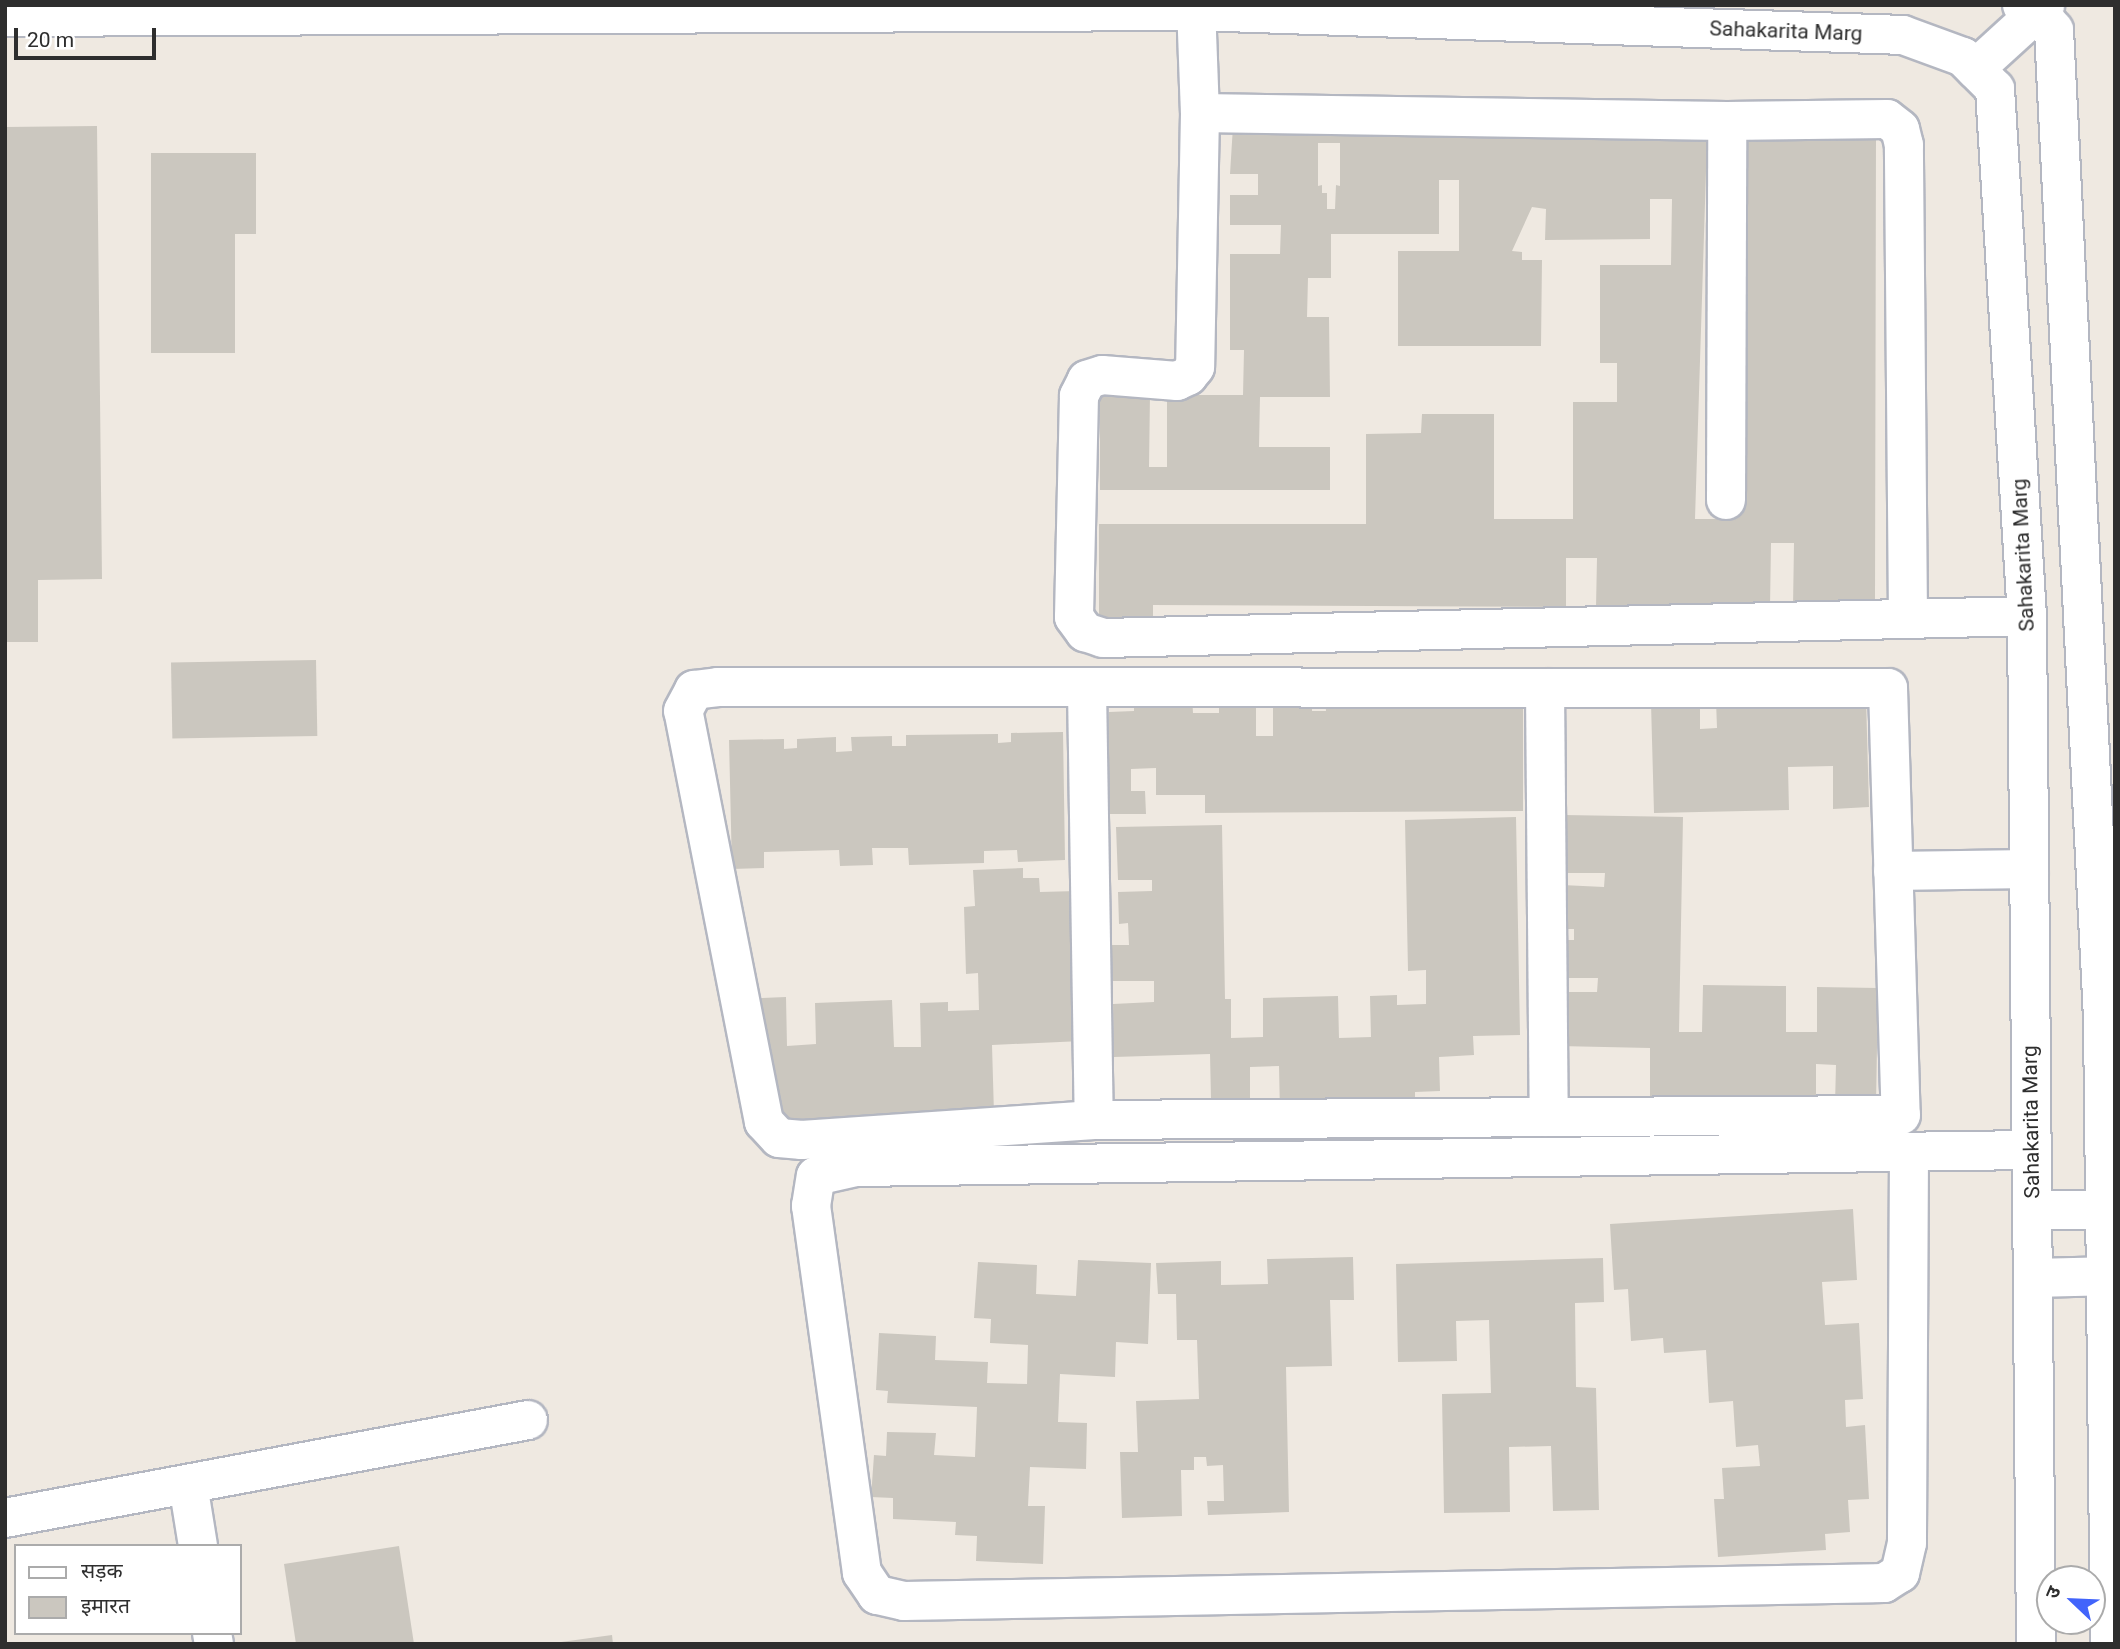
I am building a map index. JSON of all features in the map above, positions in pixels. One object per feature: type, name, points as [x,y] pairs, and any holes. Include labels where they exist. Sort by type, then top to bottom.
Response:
[{"type":"street","points":[[1975,69],[2034,7],[2054,30],[2104,1018],[2110,1210],[2110,1644]]},
{"type":"street","points":[[1196,8],[1200,113],[1195,367],[1188,376],[1177,381],[1102,375],[1087,380],[1079,396],[1074,617],[1085,632],[1103,638],[2027,616]]},
{"type":"street","name":"Sahakarita Marg","points":[[5,17],[1196,8],[1903,35],[1963,57],[1995,89],[2027,616],[2036,1644]]},
{"type":"street","points":[[1200,113],[1727,121],[1887,119],[1899,129],[1904,145],[1908,618]]},
{"type":"street","points":[[1726,500],[1727,121]]},
{"type":"street","points":[[718,687],[1545,688],[1888,688],[1901,1115],[1094,1120],[802,1140],[779,1138],[764,1122],[683,711],[694,690],[718,687]]},
{"type":"street","points":[[1545,688],[1549,1117]]},
{"type":"street","points":[[1087,689],[1094,1120]]},
{"type":"street","points":[[1893,871],[2029,869]]},
{"type":"street","points":[[1909,1153],[1907,1543],[1900,1573],[1884,1583],[904,1601],[877,1595],[862,1573],[811,1206],[816,1176],[870,1167],[2031,1150]]},
{"type":"street","points":[[2032,1210],[2110,1210]]},
{"type":"street","points":[[2033,1278],[2110,1276]]},
{"type":"street","points":[[5,1518],[528,1419]]},
{"type":"street","points":[[188,1484],[198,1544]]},
{"type":"building","points":[[97,126],[102,579],[38,580],[38,642],[5,642],[5,127]]},
{"type":"building","points":[[1233,126],[1707,140],[1695,519],[1733,519],[1739,136],[1876,133],[1875,607],[1793,607],[1794,543],[1771,543],[1770,607],[1596,607],[1597,558],[1566,558],[1566,607],[1153,605],[1153,621],[1099,621],[1099,524],[1366,524],[1366,434],[1421,433],[1422,414],[1494,414],[1494,519],[1573,519],[1573,402],[1617,402],[1617,363],[1600,363],[1600,265],[1671,265],[1672,199],[1650,199],[1650,239],[1545,240],[1546,209],[1532,207],[1512,251],[1522,252],[1522,260],[1542,260],[1541,346],[1398,346],[1398,251],[1459,251],[1459,180],[1439,180],[1439,234],[1331,234],[1331,278],[1308,278],[1307,317],[1329,317],[1330,397],[1260,397],[1259,447],[1330,447],[1330,490],[1100,490],[1100,395],[1150,394],[1149,467],[1167,467],[1167,395],[1243,395],[1244,350],[1230,350],[1230,254],[1280,254],[1281,225],[1230,225],[1230,195],[1258,195],[1258,174],[1230,174]],"holes":[[[1318,143],[1340,143],[1340,186],[1336,185],[1335,209],[1327,209],[1327,193],[1322,193],[1322,185],[1318,186]]]},
{"type":"building","points":[[151,153],[256,153],[256,234],[235,234],[235,353],[151,353]]},
{"type":"building","points":[[316,660],[317,736],[172,739],[171,663]]},
{"type":"building","points":[[1192,696],[1193,713],[1219,713],[1219,698],[1256,698],[1256,736],[1273,736],[1273,698],[1312,698],[1312,711],[1326,711],[1325,697],[1523,696],[1523,811],[1205,813],[1205,795],[1156,795],[1156,768],[1131,769],[1131,791],[1145,791],[1146,814],[1109,814],[1109,712],[1134,711],[1134,697]]},
{"type":"building","points":[[1866,697],[1869,807],[1833,809],[1833,766],[1788,767],[1789,810],[1654,813],[1651,703],[1700,702],[1700,729],[1717,728],[1716,701]]},
{"type":"building","points":[[1063,732],[1065,860],[1018,862],[1017,850],[984,851],[984,863],[909,865],[908,848],[872,848],[873,865],[840,866],[839,850],[764,852],[764,868],[732,869],[729,740],[784,739],[784,749],[797,748],[797,739],[836,737],[836,752],[852,751],[851,737],[892,736],[892,746],[906,746],[906,735],[998,734],[998,743],[1011,742],[1011,733]]},
{"type":"building","points":[[1564,815],[1683,817],[1679,1032],[1702,1032],[1703,985],[1786,986],[1786,1032],[1817,1032],[1817,987],[1878,988],[1876,1105],[1835,1104],[1836,1065],[1816,1064],[1816,1103],[1650,1101],[1650,1048],[1559,1046],[1560,992],[1597,992],[1598,978],[1561,978],[1561,940],[1574,940],[1574,929],[1562,929],[1562,885],[1604,887],[1605,873],[1562,873]]},
{"type":"building","points":[[1516,817],[1520,1035],[1473,1036],[1474,1055],[1439,1057],[1440,1091],[1415,1092],[1415,1111],[1280,1113],[1279,1066],[1250,1067],[1250,1098],[1211,1099],[1210,1054],[1114,1057],[1113,1004],[1154,1002],[1154,981],[1112,981],[1112,945],[1129,945],[1128,923],[1119,924],[1118,892],[1152,891],[1152,880],[1118,880],[1116,827],[1222,825],[1225,999],[1231,999],[1231,1038],[1263,1037],[1263,998],[1338,996],[1339,1038],[1371,1037],[1370,996],[1397,995],[1397,1005],[1426,1004],[1426,970],[1408,971],[1405,820]]},
{"type":"building","points":[[1023,868],[1023,878],[1039,878],[1040,892],[1077,891],[1082,1041],[992,1045],[994,1114],[775,1122],[765,1100],[761,998],[786,997],[787,1046],[816,1044],[815,1003],[892,1000],[894,1047],[921,1047],[920,1003],[948,1002],[948,1011],[979,1010],[978,973],[966,974],[964,907],[975,906],[973,870]]},
{"type":"building","points":[[1853,1209],[1857,1280],[1822,1282],[1825,1325],[1859,1323],[1863,1399],[1845,1400],[1846,1427],[1865,1425],[1869,1499],[1848,1500],[1850,1532],[1825,1534],[1826,1550],[1718,1557],[1714,1499],[1724,1499],[1722,1468],[1760,1466],[1758,1445],[1736,1447],[1733,1401],[1709,1403],[1706,1350],[1664,1353],[1663,1338],[1631,1341],[1628,1289],[1614,1290],[1610,1224]]},
{"type":"building","points":[[1353,1257],[1354,1300],[1330,1300],[1332,1366],[1286,1367],[1289,1512],[1208,1515],[1207,1501],[1224,1501],[1223,1465],[1207,1466],[1206,1457],[1194,1457],[1194,1470],[1181,1470],[1182,1516],[1122,1518],[1120,1452],[1138,1452],[1136,1401],[1199,1399],[1197,1340],[1177,1340],[1176,1294],[1158,1294],[1156,1263],[1221,1261],[1221,1285],[1268,1284],[1267,1259]]},
{"type":"building","points":[[1603,1258],[1604,1302],[1575,1303],[1576,1387],[1596,1388],[1599,1510],[1553,1511],[1551,1446],[1509,1447],[1510,1512],[1444,1513],[1442,1394],[1491,1393],[1489,1320],[1456,1321],[1457,1361],[1398,1362],[1396,1264]]},
{"type":"building","points":[[1078,1260],[1151,1263],[1148,1344],[1116,1342],[1115,1377],[1060,1374],[1058,1422],[1087,1423],[1086,1469],[1030,1467],[1028,1506],[1045,1506],[1043,1564],[976,1561],[977,1536],[955,1535],[956,1522],[893,1519],[893,1498],[871,1497],[874,1455],[886,1456],[887,1432],[936,1433],[934,1455],[975,1457],[977,1407],[887,1403],[888,1391],[876,1390],[879,1333],[936,1336],[935,1360],[988,1362],[987,1383],[1027,1384],[1028,1345],[990,1343],[991,1319],[974,1318],[978,1262],[1037,1265],[1036,1294],[1076,1296]]},
{"type":"building","points":[[399,1546],[414,1644],[296,1644],[284,1564]]},
{"type":"building","points":[[612,1635],[613,1644],[561,1644],[561,1642]]}]
